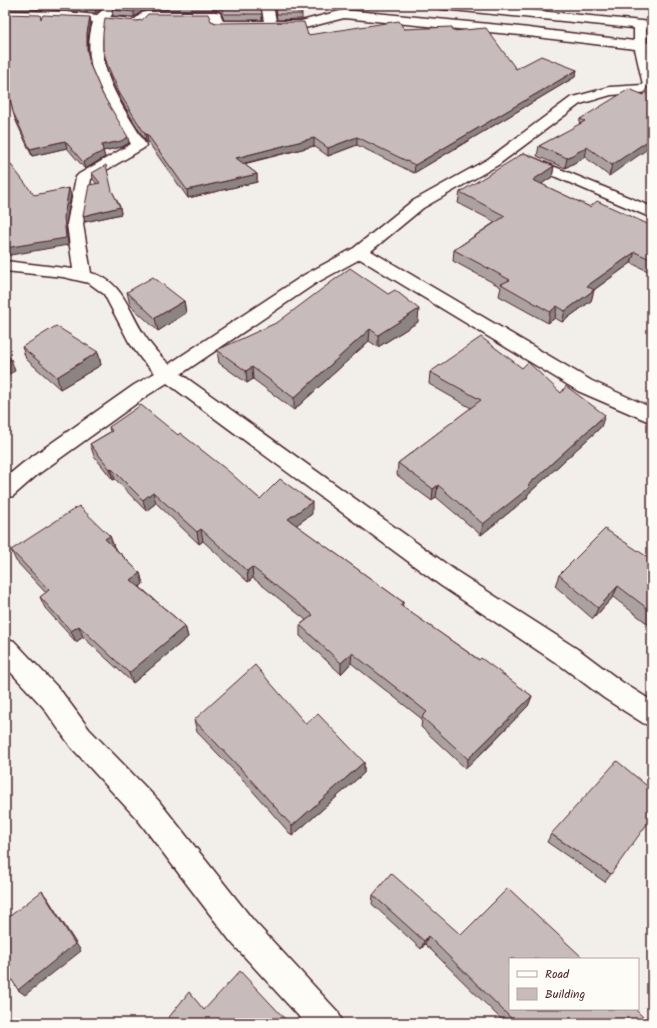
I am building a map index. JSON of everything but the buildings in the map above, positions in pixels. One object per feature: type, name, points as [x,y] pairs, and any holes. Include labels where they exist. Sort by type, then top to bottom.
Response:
[{"type":"main road","points":[[83,276],[75,224],[84,177],[139,145],[99,76],[94,47],[100,19],[113,5]]},
{"type":"main road","points":[[267,5],[271,25]]},
{"type":"main road","points":[[5,490],[30,469],[141,390],[168,374],[310,279],[360,252],[417,205],[493,162],[575,101],[610,91],[651,88],[646,47],[646,25],[442,5]]},
{"type":"main road","points":[[5,15],[65,16],[138,23],[146,16],[216,16],[217,25],[301,25],[344,14],[520,31],[646,47]]},
{"type":"main road","points":[[508,151],[652,213]]},
{"type":"main road","points":[[360,252],[585,386],[652,416]]},
{"type":"main road","points":[[5,266],[63,272],[95,279],[111,291],[136,338],[149,356],[168,374],[448,578],[573,660],[613,690],[652,715]]},
{"type":"main road","points":[[5,650],[52,698],[80,738],[148,810],[242,931],[327,1023]]}]
